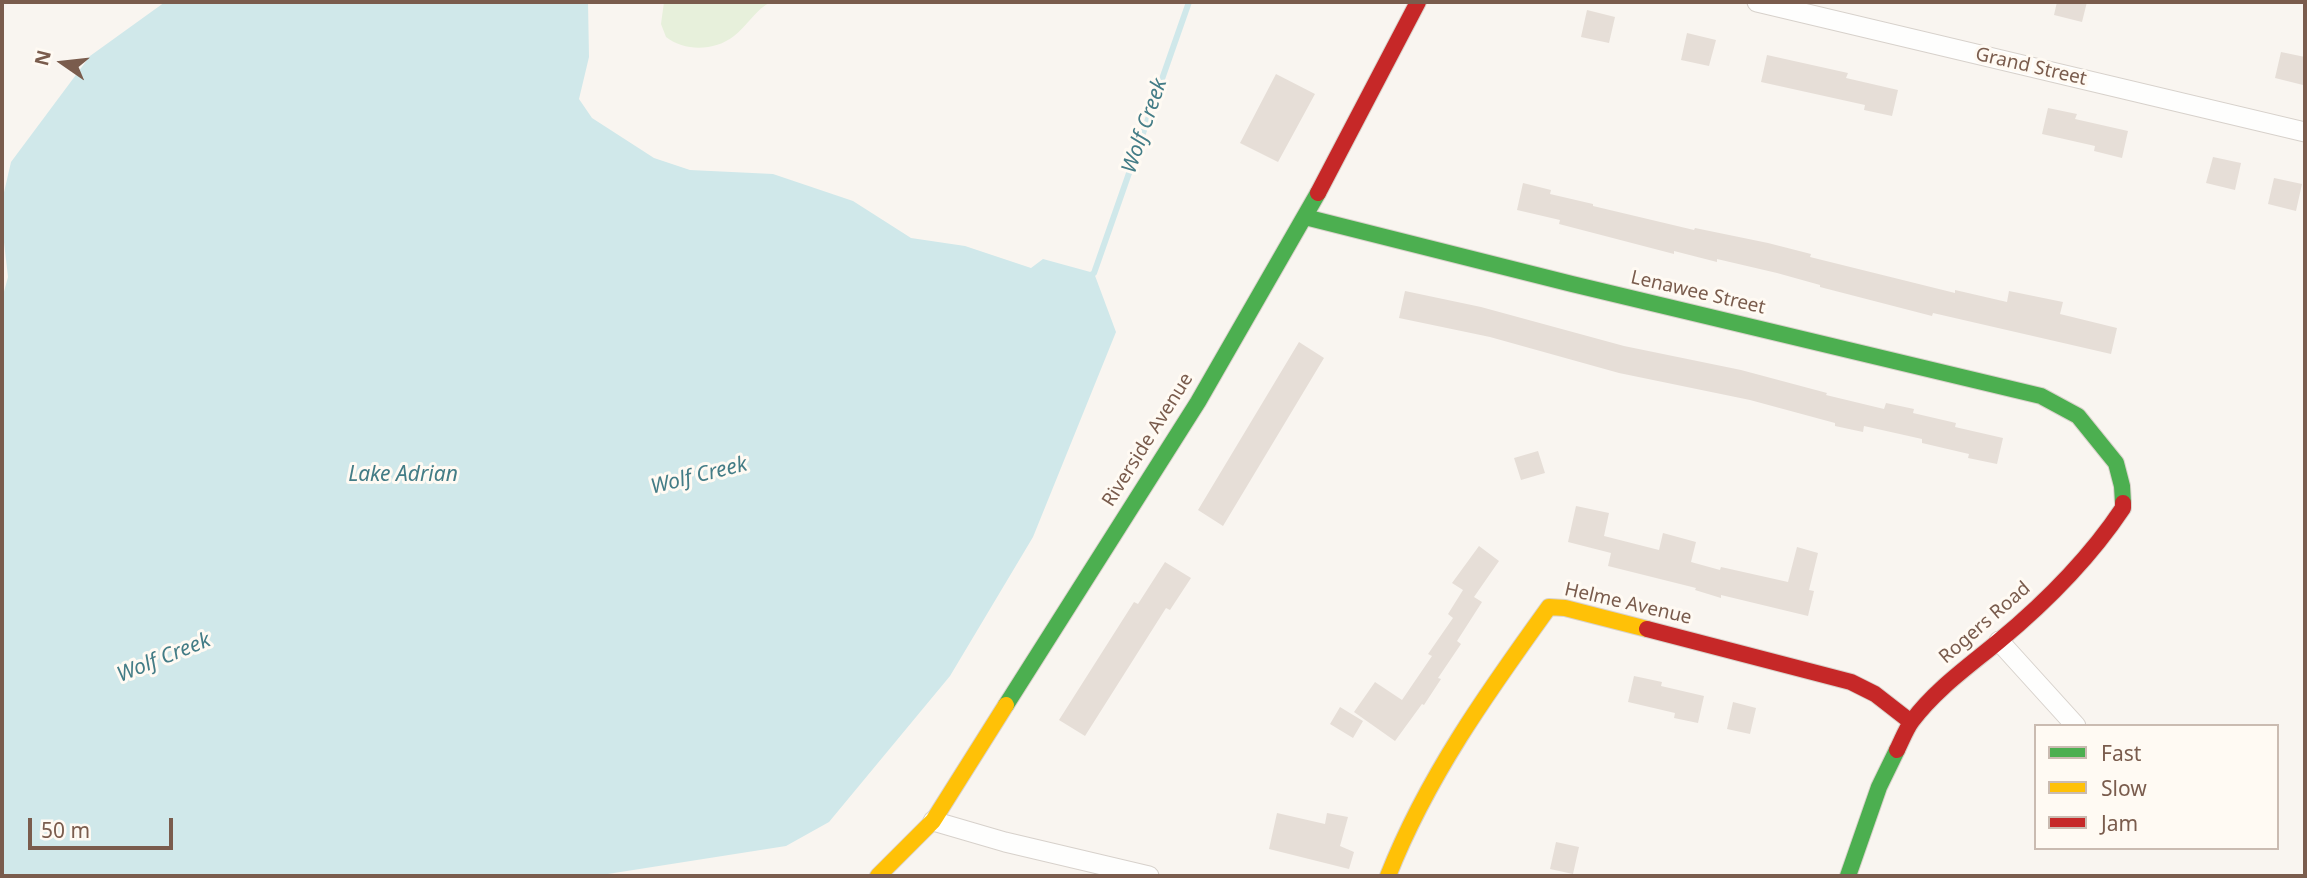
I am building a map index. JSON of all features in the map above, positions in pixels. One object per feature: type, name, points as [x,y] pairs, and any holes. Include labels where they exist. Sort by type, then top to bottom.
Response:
[{"type":"street","name":"Riverside Avenue","points":[[878,876],[933,821],[1198,402],[1305,217],[1418,2]]},
{"type":"street","name":"Grand Street","points":[[1757,2],[2305,132]]},
{"type":"street","name":"Lenawee Street","points":[[1305,217],[2041,396],[2078,416]]},
{"type":"street","name":"Rogers Road","points":[[1848,876],[1879,787],[1911,722],[1955,675],[1999,641],[2070,576],[2104,536],[2123,508],[2122,486],[2116,463],[2078,416]]},
{"type":"street","name":"Helme Avenue","points":[[1388,876],[1405,831],[1443,760],[1511,656],[1549,607],[1565,608],[1851,682],[1874,694],[1911,722]]},
{"type":"street","points":[[1999,641],[2074,724]]},
{"type":"street","points":[[933,821],[1005,842],[1149,876]]},
{"type":"green space","points":[[664,2],[771,2],[726,41],[700,48],[682,45],[666,37],[661,24]]},
{"type":"water","name":"Lake Adrian","points":[[165,2],[588,2],[589,57],[579,99],[592,118],[654,158],[690,170],[773,174],[853,201],[911,238],[965,246],[1031,268],[1043,259],[1094,273],[1116,332],[1033,537],[950,676],[829,822],[786,846],[595,876],[2,876],[2,299],[8,277],[2,201],[11,162],[90,56]]},
{"type":"building","points":[[2057,2],[2087,2],[2082,22],[2054,15]]},
{"type":"building","points":[[1587,10],[1615,17],[1609,43],[1581,37]]},
{"type":"building","points":[[1687,33],[1716,40],[1709,66],[1681,60]]},
{"type":"building","points":[[2281,52],[2305,57],[2303,85],[2275,78]]},
{"type":"building","points":[[1767,55],[1848,73],[1846,78],[1898,90],[1892,116],[1864,110],[1865,105],[1761,82]]},
{"type":"building","points":[[1276,74],[1315,94],[1278,162],[1240,143]]},
{"type":"building","points":[[2048,108],[2077,114],[2075,119],[2128,131],[2122,158],[2094,151],[2095,146],[2042,134]]},
{"type":"building","points":[[2213,157],[2241,163],[2235,190],[2206,183]]},
{"type":"building","points":[[2274,178],[2302,184],[2296,211],[2268,204]]},
{"type":"building","points":[[1523,183],[1593,206],[1694,230],[1695,228],[1768,243],[1811,254],[1810,257],[1955,293],[1955,290],[2007,302],[2009,291],[2063,302],[2060,314],[2117,328],[2111,354],[1933,313],[1932,316],[1777,273],[1674,251],[1674,254],[1559,224],[1560,220],[1517,210]]},
{"type":"building","points":[[1405,291],[1481,307],[1624,346],[1741,370],[1884,409],[1886,403],[1914,409],[1913,413],[1956,423],[1955,427],[2003,438],[1997,464],[1922,443],[1922,439],[1864,426],[1863,432],[1835,426],[1835,423],[1750,400],[1619,373],[1490,337],[1399,318]]},
{"type":"building","points":[[1299,342],[1324,358],[1223,526],[1198,510]]},
{"type":"building","points":[[1538,451],[1545,473],[1521,480],[1514,458]]},
{"type":"building","points":[[1576,506],[1609,513],[1604,536],[1659,550],[1663,533],[1696,542],[1691,562],[1720,570],[1721,567],[1788,582],[1797,547],[1818,553],[1809,590],[1814,591],[1808,616],[1721,595],[1721,598],[1695,590],[1696,588],[1608,566],[1611,553],[1568,542]]},
{"type":"building","points":[[1479,546],[1499,561],[1474,597],[1482,602],[1457,641],[1461,644],[1438,678],[1441,679],[1395,741],[1354,712],[1375,682],[1402,700],[1432,656],[1428,654],[1453,618],[1448,614],[1463,590],[1452,583]]},
{"type":"building","points":[[1165,562],[1191,578],[1170,610],[1166,608],[1085,736],[1059,720],[1134,602],[1138,604]]},
{"type":"building","points":[[1634,676],[1662,682],[1661,686],[1704,696],[1698,723],[1674,718],[1675,713],[1628,702]]},
{"type":"building","points":[[1733,702],[1756,708],[1750,734],[1727,729]]},
{"type":"building","points":[[1340,707],[1363,721],[1353,738],[1330,724]]},
{"type":"building","points":[[1277,813],[1325,824],[1327,813],[1348,817],[1340,846],[1354,852],[1349,869],[1269,849]]},
{"type":"building","points":[[1556,842],[1579,847],[1573,874],[1550,869]]},
{"type":"waterway","name":"Wolf Creek","points":[[1088,277],[1094,273],[1189,2]]},
{"type":"traffic: fast","points":[[1006,705],[1198,402],[1318,193]]},
{"type":"traffic: fast","points":[[1305,217],[2041,396],[2078,416],[2116,463],[2123,503]]},
{"type":"traffic: fast","points":[[1848,876],[1879,787],[1897,750]]},
{"type":"traffic: slow","points":[[1388,876],[1440,770],[1503,671],[1549,607],[1565,608],[1647,629]]},
{"type":"traffic: slow","points":[[878,876],[933,821],[1006,705]]},
{"type":"traffic: jam","points":[[1318,193],[1418,2]]},
{"type":"traffic: jam","points":[[1897,750],[1921,709],[2066,579],[2110,527],[2123,508],[2123,503]]},
{"type":"traffic: jam","points":[[1647,629],[1851,682],[1875,694],[1911,722]]}]
